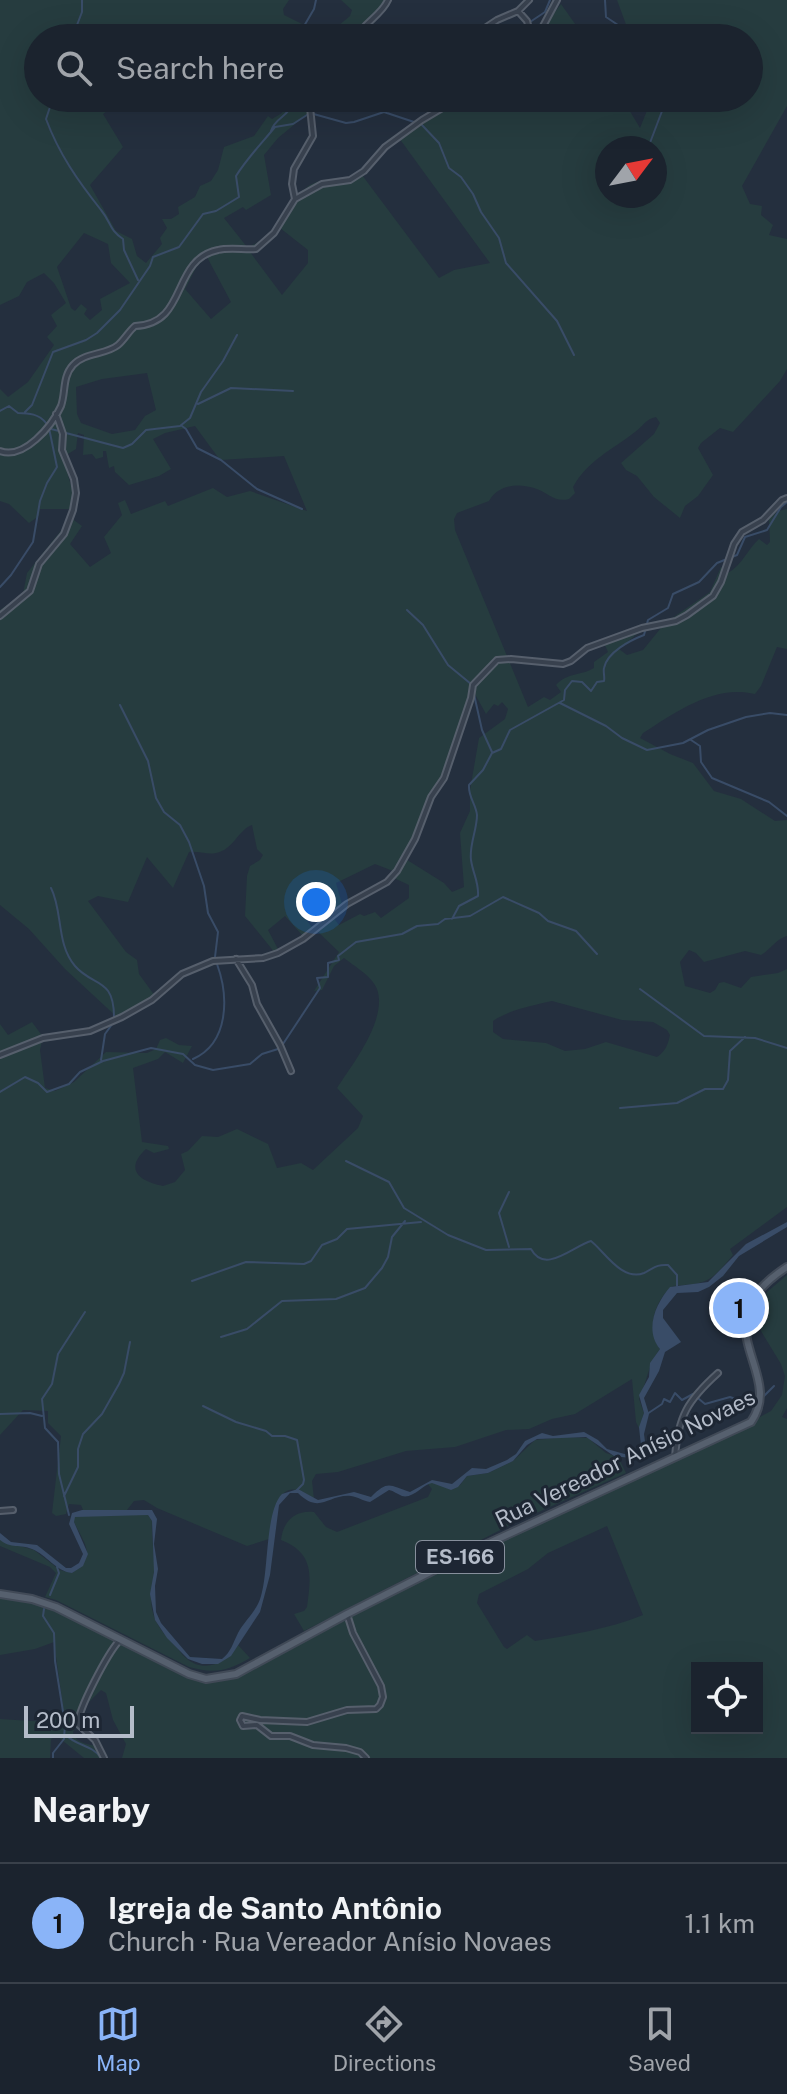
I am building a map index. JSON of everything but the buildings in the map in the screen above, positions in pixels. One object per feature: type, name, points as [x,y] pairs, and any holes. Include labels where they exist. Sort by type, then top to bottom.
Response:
[{"type":"main road","points":[[756,1320],[760,1291],[787,1267]]},
{"type":"main road","name":"Rua Vereador Anísio Novaes","points":[[0,1594],[56,1607],[189,1674],[206,1679],[221,1678],[236,1674],[472,1551],[764,1414]]},
{"type":"street","points":[[365,24],[381,13],[388,0]]},
{"type":"street","points":[[491,24],[518,11],[529,0]]},
{"type":"street","points":[[544,24],[557,0]]},
{"type":"street","points":[[518,11],[528,24]]},
{"type":"street","points":[[295,199],[292,184],[294,169],[313,136],[310,112]]},
{"type":"street","points":[[0,451],[6,454],[28,447],[56,414],[61,405],[66,376],[75,363],[118,345],[135,326],[149,325],[162,319],[173,304],[185,274],[201,258],[219,250],[256,249],[274,233],[295,199],[322,184],[350,180],[364,171],[385,147],[435,112]]},
{"type":"street","points":[[0,616],[30,591],[39,564],[64,534],[73,510],[76,493],[74,479],[62,450],[63,434],[56,414]]},
{"type":"street","points":[[0,1055],[43,1038],[90,1031],[152,1000],[182,974],[213,961],[263,958],[292,946],[347,904],[387,882],[415,839],[431,797],[444,778],[473,685],[497,660],[563,664],[587,648],[687,615],[713,596],[742,532],[763,520],[784,499],[787,491]]},
{"type":"street","points":[[236,959],[252,985],[257,1004],[291,1071]]},
{"type":"street","points":[[675,1457],[681,1419],[695,1395],[718,1373]]},
{"type":"street","points":[[0,1511],[13,1510]]},
{"type":"street","points":[[347,1614],[353,1633],[381,1686],[383,1697],[380,1705],[372,1710],[347,1710],[307,1722],[242,1716],[240,1720],[243,1726],[257,1725],[271,1736],[290,1736],[313,1745],[346,1748],[360,1752],[366,1758]]},
{"type":"street","points":[[104,1758],[95,1740],[78,1724],[78,1716],[119,1641]]},
{"type":"green space","points":[[0,0],[289,0],[283,9],[284,15],[302,24],[24,24],[24,112],[106,112],[103,114],[123,147],[90,185],[116,231],[132,239],[137,256],[146,263],[162,244],[160,238],[167,228],[162,219],[171,219],[179,214],[178,207],[195,197],[200,186],[211,181],[218,170],[224,147],[254,136],[268,116],[272,119],[282,112],[310,112],[278,138],[264,155],[271,195],[246,210],[243,207],[224,218],[247,247],[265,237],[298,195],[310,185],[362,175],[439,278],[454,270],[490,263],[399,138],[439,112],[630,112],[640,128],[646,112],[763,112],[763,24],[626,24],[617,0],[787,0],[787,106],[742,186],[750,204],[762,206],[761,215],[773,225],[769,235],[787,239],[787,369],[780,381],[733,432],[720,428],[701,443],[698,448],[713,475],[698,496],[685,506],[680,518],[621,463],[654,434],[660,423],[656,417],[593,462],[573,487],[575,493],[569,499],[555,498],[528,486],[508,487],[497,492],[489,501],[457,513],[454,519],[455,530],[528,707],[544,697],[550,700],[561,692],[556,685],[565,678],[594,668],[594,662],[608,652],[604,643],[630,629],[644,628],[619,649],[627,655],[643,650],[665,623],[710,592],[721,567],[728,573],[759,539],[767,545],[770,542],[769,519],[778,511],[787,509],[787,649],[777,647],[755,694],[740,692],[710,696],[669,717],[640,738],[693,763],[714,791],[741,799],[775,821],[787,820],[787,936],[761,955],[745,951],[704,962],[689,950],[680,962],[685,986],[710,993],[719,983],[741,988],[751,977],[787,969],[787,1207],[730,1249],[733,1255],[708,1280],[673,1286],[661,1299],[653,1324],[653,1333],[660,1349],[639,1399],[644,1413],[639,1428],[632,1379],[575,1414],[529,1429],[506,1430],[455,1447],[406,1451],[338,1472],[316,1474],[312,1481],[314,1499],[301,1491],[285,1492],[276,1508],[269,1539],[247,1546],[144,1500],[134,1501],[127,1510],[83,1510],[81,1505],[69,1504],[66,1514],[56,1516],[52,1513],[61,1436],[48,1423],[48,1411],[23,1410],[0,1435],[0,1024],[8,1035],[32,1022],[43,1037],[40,1050],[45,1088],[55,1091],[74,1082],[106,1052],[147,1053],[156,1049],[160,1040],[166,1038],[179,1045],[192,1046],[183,1063],[165,1052],[158,1059],[133,1068],[142,1142],[168,1146],[169,1149],[154,1153],[146,1149],[139,1156],[135,1169],[142,1178],[163,1186],[175,1182],[185,1170],[181,1154],[202,1136],[218,1137],[237,1129],[268,1144],[277,1168],[301,1163],[313,1170],[358,1128],[363,1116],[337,1088],[367,1041],[378,1014],[379,1001],[377,989],[371,980],[344,958],[334,966],[322,990],[314,991],[339,952],[315,929],[329,917],[321,908],[307,921],[313,928],[303,936],[285,916],[268,930],[279,951],[275,953],[245,916],[247,876],[250,866],[263,855],[257,849],[252,825],[222,851],[189,852],[173,888],[147,857],[128,902],[98,896],[88,901],[126,952],[137,960],[139,974],[155,996],[119,1019],[65,969],[29,929],[0,905],[0,610],[23,594],[27,573],[71,518],[82,526],[70,544],[90,567],[111,553],[104,537],[122,515],[118,503],[125,500],[131,514],[165,501],[168,506],[213,488],[227,497],[250,491],[307,511],[284,456],[220,460],[195,426],[153,439],[171,469],[129,485],[115,472],[114,466],[109,468],[106,451],[103,451],[103,457],[96,459],[92,454],[83,455],[84,435],[78,433],[76,449],[63,457],[73,493],[70,509],[40,509],[39,516],[29,523],[9,504],[0,501],[0,389],[8,397],[28,382],[54,345],[47,337],[57,326],[51,315],[66,303],[44,273],[27,282],[19,296],[0,305]],"holes":[[[280,228],[308,250],[308,263],[282,295],[250,252],[261,247]],[[84,233],[108,244],[111,263],[130,283],[100,299],[102,310],[90,320],[84,314],[87,309],[81,304],[75,311],[71,308],[57,267]],[[207,257],[231,302],[211,319],[185,289],[197,266]],[[147,373],[156,410],[145,416],[135,430],[112,434],[81,423],[77,414],[76,387],[102,379]],[[470,685],[486,714],[494,704],[498,706],[502,702],[508,709],[505,719],[479,738],[470,790],[470,811],[460,833],[464,887],[452,892],[444,883],[404,858],[450,756]],[[375,864],[393,871],[394,878],[409,885],[409,898],[381,918],[375,912],[364,916],[360,914],[339,925],[332,916],[343,907],[336,883]],[[552,1001],[622,1020],[653,1022],[667,1030],[670,1035],[665,1050],[657,1057],[606,1042],[565,1051],[546,1043],[503,1039],[493,1032],[493,1021],[500,1017]]]},
{"type":"green space","points":[[341,0],[391,0],[367,24],[340,24],[352,10]]},
{"type":"green space","points":[[561,4],[575,24],[546,24]]},
{"type":"green space","points":[[787,1275],[787,1408],[782,1417],[787,1419],[787,1758],[122,1758],[126,1744],[113,1720],[106,1693],[101,1690],[87,1704],[73,1732],[79,1741],[99,1746],[100,1758],[84,1758],[57,1736],[51,1739],[50,1758],[0,1758],[0,1719],[47,1722],[64,1714],[54,1642],[0,1655],[0,1597],[51,1609],[207,1681],[234,1678],[384,1595],[717,1440],[771,1411],[782,1395],[785,1376],[761,1331],[759,1317],[767,1292]],"holes":[[[607,1526],[643,1615],[603,1628],[549,1639],[535,1641],[527,1635],[507,1649],[477,1603],[479,1594],[528,1569],[548,1553]]]},
{"type":"green space","points":[[588,1438],[606,1453],[618,1457],[626,1473],[514,1523],[304,1631],[294,1614],[307,1607],[308,1567],[300,1552],[281,1540],[284,1527],[291,1518],[314,1512],[326,1527],[337,1532],[428,1497],[432,1489],[427,1483],[438,1483],[451,1490],[467,1476],[488,1473],[513,1461],[535,1440]]},
{"type":"green space","points":[[85,1515],[148,1515],[152,1521],[154,1558],[153,1613],[161,1630],[186,1658],[200,1665],[215,1664],[228,1657],[238,1645],[250,1658],[221,1670],[189,1667],[45,1597],[56,1573],[50,1567],[0,1546],[0,1540],[34,1550],[60,1570],[72,1573],[87,1555],[73,1520]]},
{"type":"water","points":[[787,1222],[787,1227],[739,1256],[723,1276],[709,1287],[698,1292],[677,1293],[663,1310],[663,1318],[681,1342],[665,1352],[659,1371],[644,1398],[649,1414],[644,1434],[646,1449],[642,1455],[630,1458],[614,1456],[586,1437],[537,1439],[513,1461],[488,1473],[467,1476],[451,1490],[432,1483],[406,1496],[389,1490],[370,1502],[343,1496],[318,1503],[298,1493],[290,1493],[279,1505],[270,1575],[260,1612],[231,1656],[218,1664],[202,1664],[188,1659],[167,1638],[155,1620],[150,1594],[154,1572],[152,1521],[148,1515],[75,1517],[74,1522],[88,1554],[83,1566],[72,1573],[32,1549],[0,1540],[0,1533],[11,1542],[37,1545],[66,1568],[71,1568],[79,1563],[83,1554],[69,1524],[72,1513],[82,1510],[152,1510],[157,1519],[154,1544],[158,1569],[156,1612],[161,1623],[190,1657],[222,1659],[259,1601],[264,1585],[273,1513],[282,1494],[298,1489],[318,1500],[354,1492],[371,1497],[385,1486],[410,1492],[432,1480],[452,1484],[472,1468],[486,1469],[507,1460],[516,1454],[525,1441],[542,1433],[553,1436],[584,1432],[607,1449],[628,1455],[636,1453],[641,1446],[639,1427],[644,1413],[639,1395],[649,1377],[650,1363],[660,1349],[655,1342],[652,1325],[665,1293],[670,1287],[708,1282],[746,1244]]},
{"type":"waterway","points":[[77,24],[82,0]]},
{"type":"waterway","points":[[305,24],[316,0]]},
{"type":"waterway","points":[[530,22],[545,12],[550,0]]},
{"type":"waterway","points":[[605,0],[606,17],[616,24]]},
{"type":"waterway","points":[[48,112],[46,119],[63,156],[123,239],[124,250],[138,280]]},
{"type":"waterway","points":[[271,131],[287,112]]},
{"type":"waterway","points":[[384,112],[414,122]]},
{"type":"waterway","points":[[25,412],[32,405],[53,352],[97,333],[120,310],[153,257],[179,247],[203,214],[216,211],[239,197],[236,176],[275,127],[293,124],[310,113],[346,123],[384,112]]},
{"type":"waterway","points":[[653,136],[662,112]]},
{"type":"waterway","points":[[421,124],[439,143],[449,168],[461,177],[473,194],[499,238],[506,263],[557,321],[574,355]]},
{"type":"waterway","points":[[66,433],[123,448],[146,430],[180,426],[190,418],[201,392],[237,335]]},
{"type":"waterway","points":[[198,404],[231,388],[293,391]]},
{"type":"waterway","points":[[0,411],[9,406],[18,413],[37,416],[46,423]]},
{"type":"waterway","points":[[182,426],[197,448],[221,460],[257,489],[302,509]]},
{"type":"waterway","points":[[0,587],[33,542],[40,501],[57,467],[49,428]]},
{"type":"waterway","points":[[51,429],[59,431]]},
{"type":"waterway","points":[[452,919],[459,906],[478,896],[471,854],[477,815],[469,785],[483,770],[492,753],[501,749],[510,730],[564,700],[565,690],[572,681],[582,682],[591,691],[597,682],[604,681],[606,662],[626,643],[644,635],[648,620],[668,608],[673,594],[699,582],[717,563],[737,555],[745,537],[767,530],[787,502]]},
{"type":"waterway","points":[[407,610],[423,625],[448,665],[471,684]]},
{"type":"waterway","points":[[473,690],[482,730],[492,752]]},
{"type":"waterway","points":[[560,703],[647,750],[683,743],[708,730],[746,717],[770,713],[787,715]]},
{"type":"waterway","points":[[120,705],[148,761],[156,798],[164,812],[180,825],[189,842],[204,886],[208,913],[218,932],[215,957]]},
{"type":"waterway","points":[[691,740],[700,746],[701,762],[712,778],[769,802],[787,816]]},
{"type":"waterway","points":[[51,888],[69,957],[82,973],[106,989],[113,1004],[114,1017]]},
{"type":"waterway","points":[[283,1044],[320,988],[317,978],[328,977],[328,963],[339,960],[338,956],[356,942],[402,934],[417,926],[438,924],[445,919],[470,916],[503,897],[539,913],[548,921],[576,931],[597,954]]},
{"type":"waterway","points":[[193,1059],[205,1052],[220,1031],[224,1004],[217,964]]},
{"type":"waterway","points":[[640,989],[704,1036],[755,1038],[787,1048]]},
{"type":"waterway","points":[[101,1060],[105,1034],[113,1023]]},
{"type":"waterway","points":[[620,1108],[677,1103],[705,1089],[723,1089],[728,1080],[730,1051],[745,1037]]},
{"type":"waterway","points":[[0,1092],[25,1077],[47,1092],[69,1084],[80,1072],[103,1061],[151,1048],[183,1054],[195,1065],[213,1070],[250,1064],[262,1054],[278,1049]]},
{"type":"waterway","points":[[346,1161],[389,1182],[404,1208],[448,1235],[486,1250],[531,1249],[537,1256],[551,1259],[591,1241],[628,1273],[636,1275],[668,1265],[677,1275],[677,1286]]},
{"type":"waterway","points":[[509,1192],[499,1213],[509,1247]]},
{"type":"waterway","points":[[221,1337],[247,1329],[282,1301],[336,1299],[365,1288],[382,1268],[392,1237],[405,1221]]},
{"type":"waterway","points":[[192,1281],[246,1262],[304,1264],[311,1261],[322,1245],[337,1239],[347,1229],[421,1222]]},
{"type":"waterway","points":[[69,1515],[59,1474],[58,1442],[45,1428],[42,1399],[52,1384],[58,1354],[85,1312]]},
{"type":"waterway","points":[[64,1496],[78,1467],[78,1449],[83,1434],[102,1414],[119,1384],[130,1342]]},
{"type":"waterway","points":[[761,1399],[774,1386]]},
{"type":"waterway","points":[[647,1414],[662,1404],[664,1399],[670,1402],[675,1393],[682,1400],[693,1394],[705,1404],[730,1397],[746,1403],[755,1402]]},
{"type":"waterway","points":[[203,1406],[272,1436],[297,1440],[304,1480],[297,1490]]},
{"type":"waterway","points":[[0,1414],[30,1413],[42,1416]]},
{"type":"waterway","points":[[50,1595],[59,1573],[57,1567]]},
{"type":"waterway","points":[[44,1609],[43,1616],[54,1633],[65,1724],[64,1739],[53,1753],[53,1758]]},
{"type":"waterway","points":[[66,1735],[94,1750],[101,1758]]},
{"type":"place","name":"Igreja de Santo Antônio","points":[[739,1308]]}]
